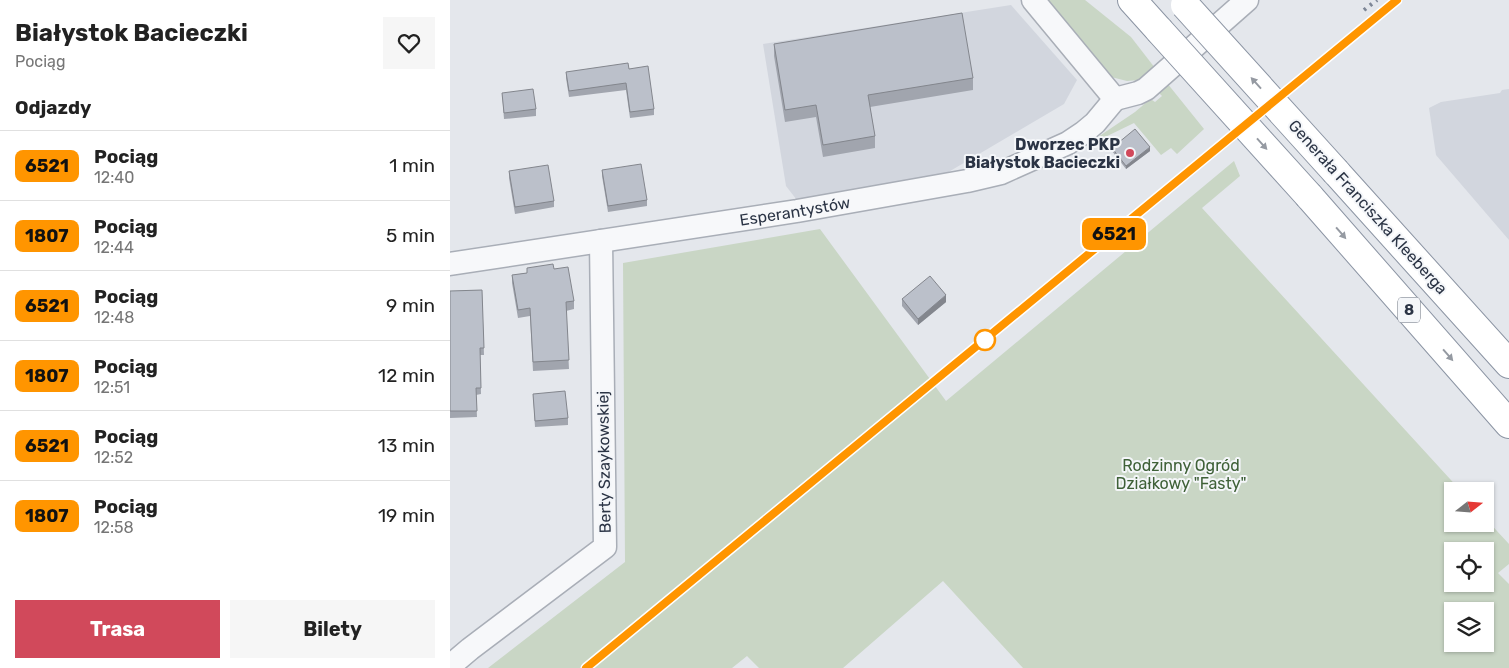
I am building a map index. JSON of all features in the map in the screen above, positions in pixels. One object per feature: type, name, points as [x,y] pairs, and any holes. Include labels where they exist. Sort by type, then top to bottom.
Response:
[{"type":"highway","name":"8","points":[[1132,0],[1309,196],[1509,424]]},
{"type":"highway","name":"Generała Franciszka Kleeberga","points":[[1183,3],[1509,364]]},
{"type":"street","points":[[1033,0],[1115,99],[1146,89],[1247,0]]},
{"type":"street","name":"Esperantystów","points":[[450,264],[865,199],[1001,173],[1068,143],[1095,123],[1115,99]]},
{"type":"street","name":"Berty Szaykowskiej","points":[[450,666],[605,547],[600,241]]},
{"type":"shaded area","points":[[1011,5],[1077,80],[1064,104],[940,177],[800,204],[786,186],[763,44]]},
{"type":"shaded area","points":[[1509,89],[1509,240],[1436,155],[1429,108],[1441,102],[1500,93],[1502,90]]},
{"type":"green space","points":[[1046,0],[1085,0],[1131,37],[1155,68],[1140,80],[1127,81],[1111,77]]},
{"type":"green space","points":[[1167,83],[1204,129],[1177,154],[1171,148],[1161,155],[1134,123],[1099,140],[1098,137],[1148,101],[1152,100],[1155,102],[1162,96],[1160,89]]},
{"type":"green space","name":"Rodzinny Ogród Działkowy \"Fasty\"","points":[[1234,161],[1240,176],[1202,208],[1453,482],[1444,482],[1444,532],[1494,532],[1494,528],[1509,544],[1509,564],[1498,573],[1509,584],[1509,668],[1023,668],[943,581],[843,668],[759,668],[747,656],[732,668],[488,668],[625,562],[623,263],[820,229],[946,401]]},
{"type":"building","points":[[962,13],[973,78],[868,95],[875,136],[823,145],[816,105],[785,110],[774,44]]},
{"type":"building","points":[[628,63],[629,69],[648,66],[654,109],[630,112],[626,83],[569,91],[566,72]]},
{"type":"building","points":[[533,89],[536,109],[504,113],[502,93]]},
{"type":"building","name":"Dworzec PKP Białystok Bacieczki","points":[[1135,129],[1150,147],[1126,166],[1112,148]]},
{"type":"building","points":[[641,164],[647,200],[608,206],[602,170]]},
{"type":"building","points":[[548,165],[554,201],[515,207],[509,171]]},
{"type":"building","points":[[553,264],[554,269],[568,267],[574,301],[566,302],[569,360],[533,362],[530,308],[518,310],[512,275],[527,273],[527,268]]},
{"type":"building","points":[[930,276],[946,295],[918,319],[902,299]]},
{"type":"building","points":[[482,290],[484,348],[480,348],[481,388],[476,388],[477,411],[450,411],[450,291]]},
{"type":"building","points":[[565,391],[568,418],[535,421],[533,394]]},
{"type":"railway","points":[[1364,10],[1377,0]]},
{"type":"railway","points":[[586,668],[1397,0]]},
{"type":"train","name":"6521","points":[[586,668],[1397,0]]},
{"type":"place","name":"Dworzec PKP Białystok Bacieczki","points":[[1130,153]]}]
